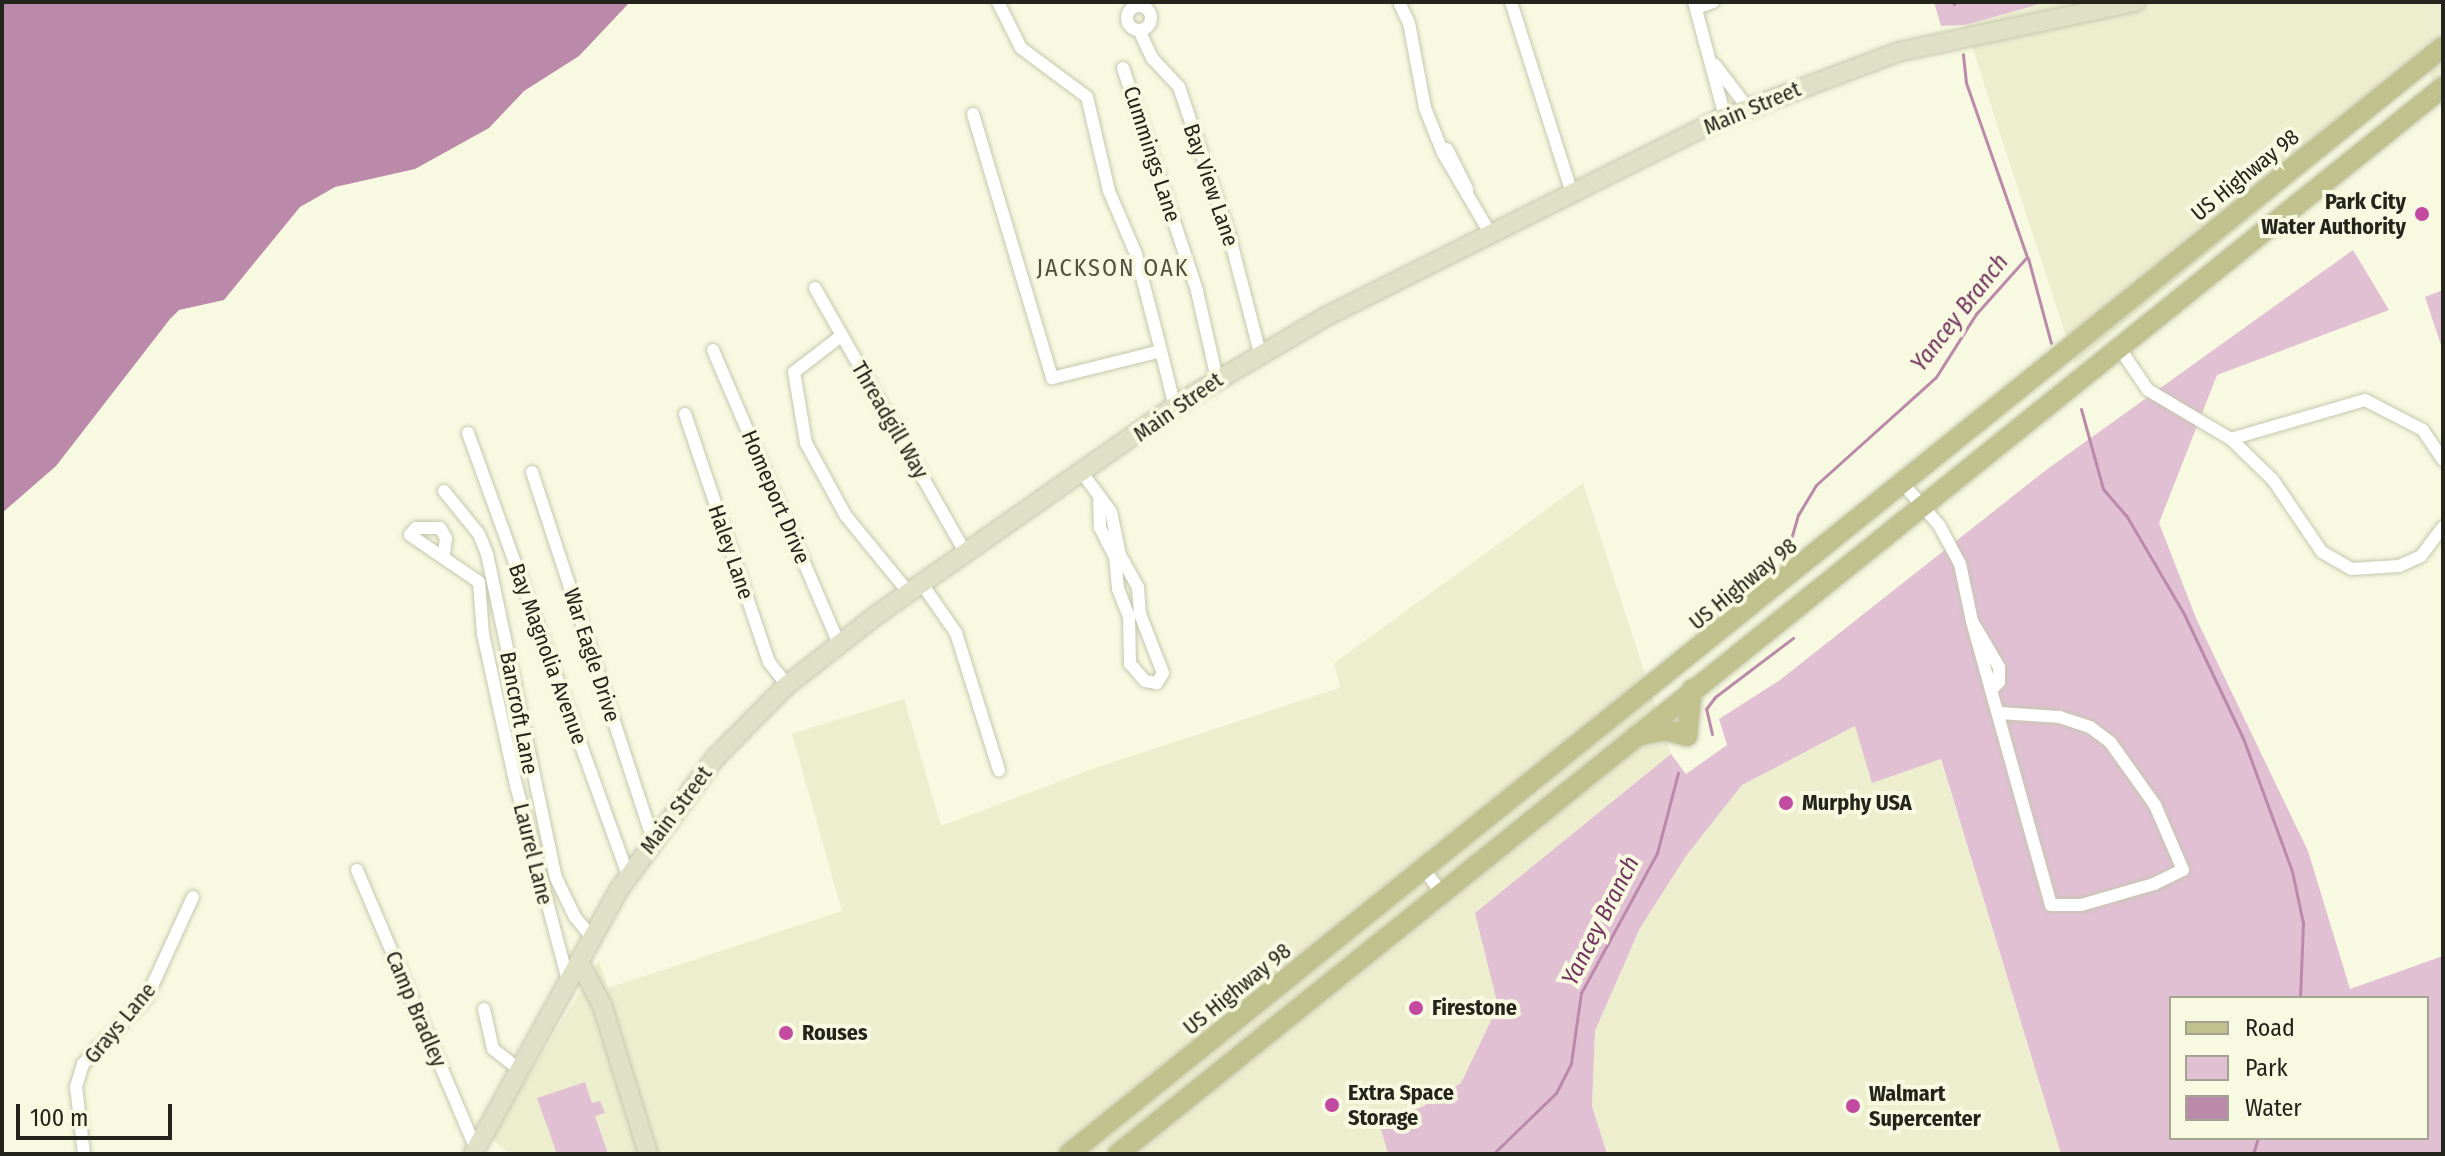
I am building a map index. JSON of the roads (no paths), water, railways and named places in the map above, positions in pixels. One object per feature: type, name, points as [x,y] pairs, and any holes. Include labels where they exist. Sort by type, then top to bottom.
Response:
[{"type":"main road","name":"Main Street","points":[[474,1151],[628,876],[715,758],[787,685],[965,552],[1083,474],[1175,407],[1260,353],[1490,233],[1725,117],[1898,52],[2136,2]]},
{"type":"main road","name":"US Highway 98","points":[[1069,1154],[1904,485],[2443,47]]},
{"type":"main road","points":[[1118,1154],[2161,311],[2443,87]]},
{"type":"main road","points":[[1635,736],[1665,730],[1687,736],[1692,689]]},
{"type":"main road","points":[[579,962],[602,1005],[648,1154]]},
{"type":"street","points":[[998,2],[1021,48],[1087,97],[1109,191],[1136,254],[1175,407]]},
{"type":"street","points":[[1399,2],[1409,23]]},
{"type":"street","points":[[1407,2],[1425,108],[1440,140],[1463,174],[1471,204],[1490,233]]},
{"type":"street","points":[[1511,2],[1572,193]]},
{"type":"street","points":[[1713,2],[1695,5],[1715,65],[1748,108]]},
{"type":"street","name":"Bay View Lane","points":[[1139,30],[1152,58],[1179,87],[1229,234],[1260,353]]},
{"type":"street","points":[[1715,65],[1713,76],[1725,117]]},
{"type":"street","name":"Cummings Lane","points":[[1123,68],[1197,291],[1217,379]]},
{"type":"street","points":[[973,114],[1052,378],[1161,351]]},
{"type":"street","name":"Threadgill Way","points":[[815,288],[965,552]]},
{"type":"street","points":[[2145,288],[2161,311]]},
{"type":"street","points":[[841,336],[794,372],[806,443],[846,516],[956,633],[999,770]]},
{"type":"street","points":[[2118,346],[2148,390],[2231,439],[2273,480],[2322,552],[2352,569],[2387,569],[2421,556],[2443,527]]},
{"type":"street","name":"Homeport Drive","points":[[713,350],[839,644]]},
{"type":"street","points":[[2231,439],[2365,400],[2423,430],[2443,460]]},
{"type":"street","name":"Haley Lane","points":[[685,414],[769,662],[787,685]]},
{"type":"street","name":"Bay Magnolia Avenue","points":[[468,433],[628,876]]},
{"type":"street","name":"War Eagle Drive","points":[[532,472],[653,839]]},
{"type":"street","points":[[1083,474],[1099,501],[1111,512],[1118,589],[1135,616],[1163,673],[1157,683],[1145,681],[1130,664],[1135,616],[1138,587],[1117,556]]},
{"type":"street","points":[[1904,485],[1939,525],[1960,564],[1972,621],[2051,905],[2081,905],[2154,884],[2183,870],[2155,805],[2110,742],[2090,727],[2060,717],[1998,713]]},
{"type":"street","name":"Bancroft Lane","points":[[444,491],[479,534],[487,554],[556,878],[575,917],[592,937]]},
{"type":"street","name":"Laurel Lane","points":[[444,554],[479,582],[483,634],[516,785],[568,980]]},
{"type":"street","name":"Camp Bradley","points":[[357,870],[474,1151]]},
{"type":"street","points":[[1424,870],[1443,894]]},
{"type":"street","name":"Grays Lane","points":[[84,1154],[76,1087],[83,1064],[147,997],[193,897]]},
{"type":"street","points":[[484,1009],[493,1049],[519,1069]]},
{"type":"water","points":[[2,2],[630,2],[579,56],[524,91],[489,128],[415,169],[335,187],[300,207],[224,300],[179,310],[170,319],[56,466],[2,513]]},
{"type":"waterway","name":"Yancey Branch","points":[[1787,553],[1798,515],[1816,485],[1936,377],[1976,314],[2027,257],[1966,83],[1963,54]]},
{"type":"waterway","points":[[2028,258],[2051,343]]},
{"type":"waterway","points":[[2081,409],[2103,489],[2126,515],[2184,614],[2243,738],[2292,871],[2303,923],[2300,996]]},
{"type":"waterway","name":"Yancey Branch","points":[[1712,734],[1706,709],[1715,697],[1793,638]]},
{"type":"waterway","name":"Yancey Branch","points":[[1493,1154],[1556,1093],[1571,1063],[1581,993],[1657,853],[1678,773]]},
{"type":"waterway","points":[[2253,1154],[2257,1140]]},
{"type":"place","name":"Park City Water Authority","points":[[2422,214]]},
{"type":"place","name":"Murphy USA","points":[[1786,803]]},
{"type":"place","name":"Firestone","points":[[1416,1008]]},
{"type":"place","name":"Rouses","points":[[786,1033]]},
{"type":"place","name":"Extra Space Storage","points":[[1332,1105]]},
{"type":"place","name":"Walmart Supercenter","points":[[1853,1106]]},
{"type":"district","name":"JACKSON OAK","points":[[1113,269]]}]
